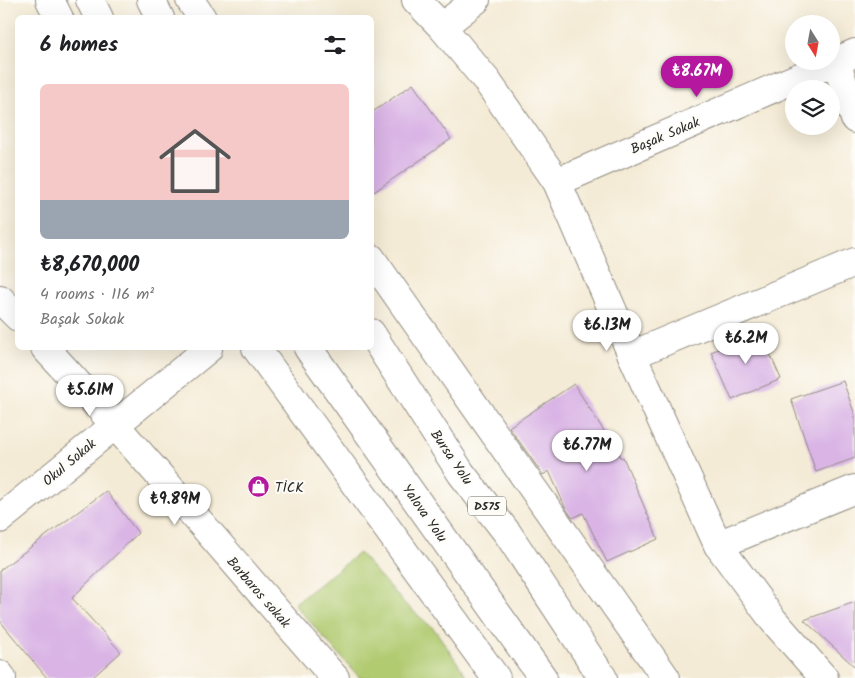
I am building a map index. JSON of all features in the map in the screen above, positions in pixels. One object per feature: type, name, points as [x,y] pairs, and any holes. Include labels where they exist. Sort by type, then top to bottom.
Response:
[{"type":"main road","points":[[50,0],[57,15]]},
{"type":"main road","points":[[90,0],[98,15]]},
{"type":"main road","points":[[150,0],[158,15]]},
{"type":"main road","points":[[190,0],[200,15]]},
{"type":"main road","points":[[416,0],[442,26],[487,81],[557,182],[632,355],[718,545],[773,620],[824,678]]},
{"type":"main road","points":[[442,26],[476,0]]},
{"type":"main road","points":[[845,57],[855,119]]},
{"type":"main road","name":"Başak Sokak","points":[[557,182],[845,57]]},
{"type":"main road","points":[[374,262],[666,678]]},
{"type":"main road","points":[[632,355],[855,262]]},
{"type":"main road","points":[[0,299],[15,315]]},
{"type":"main road","name":"Bursa Yolu","points":[[374,338],[461,473],[508,534],[603,678]]},
{"type":"main road","name":"Barbaros sokak","points":[[47,350],[116,424],[231,560],[335,678]]},
{"type":"main road","name":"Okul Sokak","points":[[0,519],[207,350]]},
{"type":"main road","points":[[257,350],[496,678]]},
{"type":"main road","name":"Yalova Yolu","points":[[309,350],[542,678]]},
{"type":"main road","points":[[718,545],[855,489]]},
{"type":"green space","points":[[359,553],[405,604],[435,630],[468,678],[360,678],[294,604]]},
{"type":"building","points":[[413,84],[451,139],[374,192],[374,111]]},
{"type":"building","points":[[760,331],[781,379],[732,400],[711,352]]},
{"type":"building","points":[[843,381],[855,415],[855,458],[816,472],[791,399]]},
{"type":"building","points":[[574,384],[621,458],[623,457],[658,539],[607,562],[583,513],[573,518],[566,509],[549,471],[543,475],[509,427]]},
{"type":"building","points":[[106,491],[138,533],[72,598],[121,652],[92,678],[47,678],[0,621],[0,570]]},
{"type":"building","points":[[855,602],[855,667],[804,620]]},
{"type":"place","name":"TİCK","points":[[259,487]]}]
